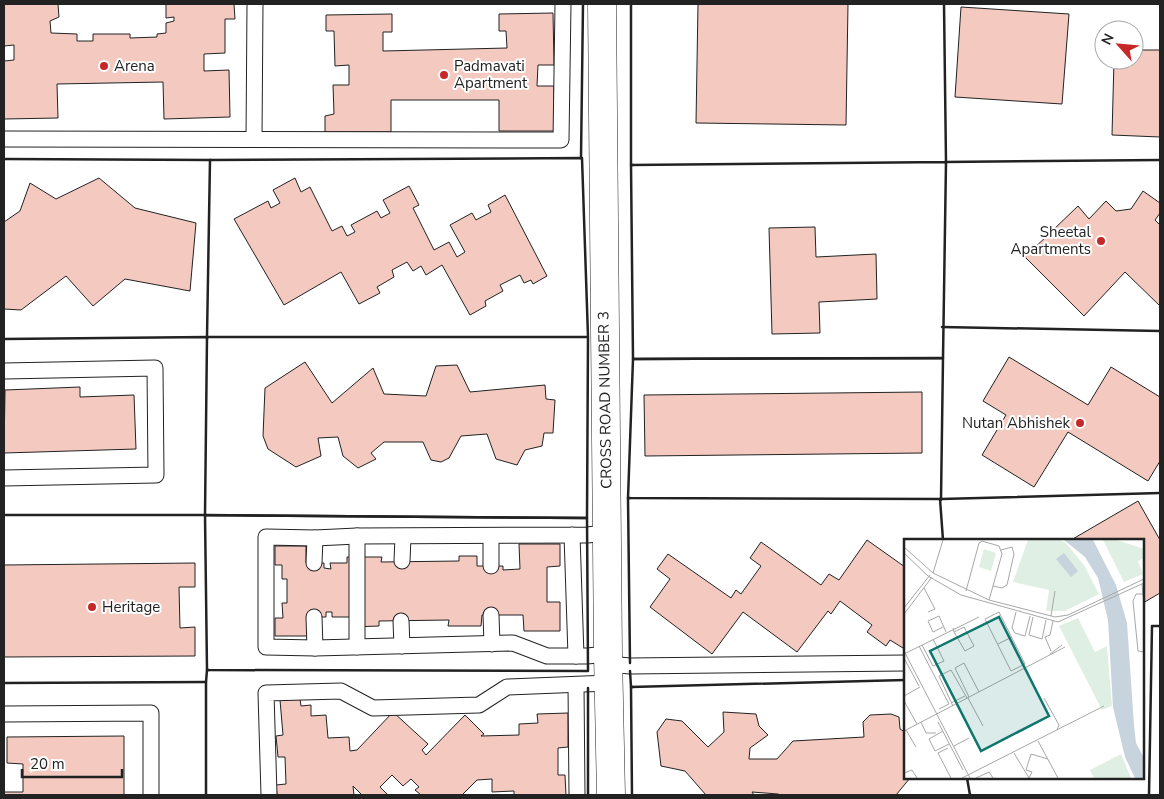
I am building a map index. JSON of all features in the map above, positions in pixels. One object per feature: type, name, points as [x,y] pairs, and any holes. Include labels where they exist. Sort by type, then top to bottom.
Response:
[{"type":"street","name":"CROSS ROAD NUMBER 3","points":[[602,4],[606,533],[611,795]]},
{"type":"lane","points":[[254,139],[255,4]]},
{"type":"lane","points":[[4,138],[561,140],[563,4]]},
{"type":"lane","points":[[4,371],[155,368],[156,476],[4,478]]},
{"type":"lane","points":[[606,533],[491,536],[266,537],[266,647],[315,648],[514,643],[547,656],[576,656],[608,667],[904,663]]},
{"type":"lane","points":[[572,535],[576,656]]},
{"type":"lane","points":[[356,536],[357,647]]},
{"type":"lane","points":[[491,536],[491,566]]},
{"type":"lane","points":[[402,561],[404,537]]},
{"type":"lane","points":[[314,563],[315,538]]},
{"type":"lane","points":[[491,615],[492,644]]},
{"type":"lane","points":[[314,617],[315,648]]},
{"type":"lane","points":[[401,621],[402,646]]},
{"type":"lane","points":[[269,795],[266,693],[342,691],[374,708],[479,705],[507,687],[576,685],[608,667]]},
{"type":"lane","points":[[576,685],[577,795]]},
{"type":"lane","points":[[4,714],[151,712],[151,795]]},
{"type":"building","name":"Arena","points":[[4,4],[58,4],[59,17],[50,21],[51,33],[77,34],[77,41],[93,41],[93,34],[130,34],[130,38],[157,37],[157,34],[166,33],[166,23],[174,21],[174,17],[166,18],[166,4],[234,4],[235,19],[225,19],[225,53],[204,54],[204,71],[229,70],[230,117],[164,119],[163,82],[57,84],[58,118],[4,119],[4,61],[14,60],[14,45],[4,46]]},
{"type":"building","points":[[698,4],[848,4],[846,125],[696,123]]},
{"type":"building","points":[[961,7],[1069,14],[1062,104],[955,97]]},
{"type":"building","name":"Padmavati Apartment","points":[[553,13],[554,65],[538,65],[537,86],[554,86],[554,131],[499,131],[499,100],[391,100],[391,132],[325,132],[325,116],[334,114],[333,85],[349,85],[349,65],[335,66],[334,31],[326,31],[326,15],[392,14],[392,32],[383,32],[383,51],[507,48],[506,31],[499,31],[499,14]]},
{"type":"building","points":[[1144,50],[1160,50],[1160,137],[1112,135],[1114,70],[1144,70]]},
{"type":"building","points":[[99,178],[135,208],[196,223],[190,291],[125,279],[93,306],[66,276],[21,310],[4,309],[4,222],[20,211],[30,183],[56,199]]},
{"type":"building","points":[[295,178],[301,192],[310,187],[332,231],[342,226],[347,236],[355,232],[351,225],[377,211],[381,218],[390,213],[383,200],[409,186],[419,205],[413,208],[434,250],[449,242],[457,257],[465,252],[450,225],[472,213],[476,220],[491,212],[488,205],[505,195],[547,276],[533,284],[531,280],[524,283],[520,275],[500,285],[503,291],[485,301],[486,306],[470,315],[442,265],[426,275],[421,266],[413,271],[407,262],[392,270],[394,277],[377,287],[380,293],[359,304],[341,272],[284,305],[234,219],[268,201],[271,208],[280,203],[273,190]]},
{"type":"building","name":"Sheetal Apartments","points":[[1143,191],[1160,203],[1160,213],[1155,220],[1160,225],[1160,306],[1125,272],[1084,316],[1025,257],[1078,206],[1089,219],[1106,201],[1116,211],[1131,209]]},
{"type":"building","points":[[815,227],[816,257],[876,254],[877,299],[819,302],[820,333],[772,334],[769,228]]},
{"type":"building","name":"Nutan Abhishek","points":[[1009,357],[1088,405],[1111,367],[1160,397],[1160,461],[1148,481],[1068,432],[1034,487],[982,455],[1006,415],[983,401]]},
{"type":"building","points":[[305,362],[332,403],[373,368],[384,394],[426,396],[436,366],[457,365],[470,392],[545,385],[546,399],[555,400],[553,433],[544,433],[542,446],[525,450],[517,465],[496,459],[487,434],[461,436],[449,458],[441,462],[431,460],[423,442],[384,442],[371,453],[376,459],[358,468],[343,456],[338,437],[318,438],[321,456],[296,467],[268,449],[263,436],[265,388]]},
{"type":"building","points":[[80,387],[80,397],[134,395],[136,449],[4,453],[5,390]]},
{"type":"building","points":[[922,392],[922,453],[645,456],[644,395]]},
{"type":"building","points":[[1138,501],[1160,540],[1160,593],[1144,602],[1144,539],[1073,539]]},
{"type":"building","points":[[867,540],[904,566],[903,648],[890,640],[886,646],[867,632],[872,625],[840,601],[831,614],[828,611],[797,652],[743,612],[712,654],[650,607],[670,579],[657,569],[668,554],[731,598],[736,590],[741,594],[761,566],[750,558],[761,542],[821,585],[829,574],[839,580]]},
{"type":"building","points":[[519,544],[560,544],[560,566],[547,567],[547,602],[560,602],[560,631],[524,631],[523,615],[482,615],[481,626],[448,626],[449,620],[379,621],[379,626],[351,627],[351,617],[332,617],[332,612],[326,612],[326,617],[307,617],[308,636],[275,636],[275,618],[283,618],[282,603],[287,603],[287,579],[282,579],[282,565],[275,565],[275,546],[306,546],[306,563],[324,563],[324,568],[331,569],[330,563],[347,563],[347,557],[382,557],[381,562],[459,561],[459,556],[477,556],[477,566],[503,566],[503,570],[520,569]]},
{"type":"building","name":"Heritage","points":[[195,563],[195,587],[179,587],[180,628],[195,627],[195,656],[4,657],[4,565]]},
{"type":"building","points":[[300,699],[301,706],[311,705],[311,716],[326,715],[328,738],[349,737],[350,751],[357,750],[393,712],[428,744],[422,750],[426,755],[465,715],[484,734],[481,736],[519,735],[519,724],[538,723],[537,714],[568,713],[568,747],[558,748],[558,775],[565,775],[566,795],[514,795],[514,791],[492,792],[492,779],[477,780],[462,795],[421,795],[415,790],[419,787],[411,779],[403,786],[392,775],[380,787],[388,795],[362,795],[353,786],[354,795],[277,795],[276,785],[286,784],[285,757],[278,757],[276,736],[283,735],[280,700]]},
{"type":"building","points":[[723,712],[756,714],[759,726],[768,735],[750,748],[749,759],[777,759],[793,741],[864,737],[863,722],[870,715],[891,714],[899,717],[900,729],[904,731],[904,779],[909,779],[896,795],[780,795],[752,792],[754,795],[706,795],[685,771],[661,766],[657,732],[666,719],[682,721],[708,747],[724,732]]},
{"type":"building","points":[[124,736],[124,795],[4,795],[4,792],[23,792],[23,764],[7,763],[7,737]]},
{"type":"fence","points":[[941,499],[1160,493]]},
{"type":"wall","points":[[581,158],[583,4]]},
{"type":"wall","points":[[631,4],[631,165],[633,165]]},
{"type":"wall","points":[[944,4],[946,162],[943,358],[633,359],[631,165],[946,162]]},
{"type":"wall","points":[[588,337],[207,337],[205,515],[587,518],[588,337],[582,158],[210,160],[207,337],[588,337]]},
{"type":"wall","points":[[4,159],[211,160]]},
{"type":"wall","points":[[945,162],[1160,160]]},
{"type":"wall","points":[[942,327],[1160,331]]},
{"type":"wall","points":[[4,339],[207,337],[207,339]]},
{"type":"wall","points":[[943,358],[941,499],[628,498],[633,359],[943,358]]},
{"type":"wall","points":[[941,500],[1160,493]]},
{"type":"wall","points":[[630,498],[628,498],[630,663]]},
{"type":"wall","points":[[940,499],[943,539]]},
{"type":"wall","points":[[4,515],[205,514]]},
{"type":"wall","points":[[205,515],[587,518],[588,671],[207,670],[205,515]]},
{"type":"wall","points":[[1149,795],[1152,626],[1160,626]]},
{"type":"wall","points":[[206,795],[206,682],[207,670],[209,670]]},
{"type":"wall","points":[[630,671],[631,687],[904,680]]},
{"type":"wall","points":[[4,683],[206,682]]},
{"type":"wall","points":[[632,795],[631,687],[633,687]]},
{"type":"wall","points":[[588,688],[588,795]]},
{"type":"wall","points":[[967,779],[970,795]]},
{"type":"place","name":"Arena","points":[[104,66]]},
{"type":"place","name":"Padmavati Apartment","points":[[444,75]]},
{"type":"place","name":"Sheetal Apartments","points":[[1101,241]]},
{"type":"place","name":"Nutan Abhishek","points":[[1080,423]]},
{"type":"place","name":"Heritage","points":[[92,607]]}]
